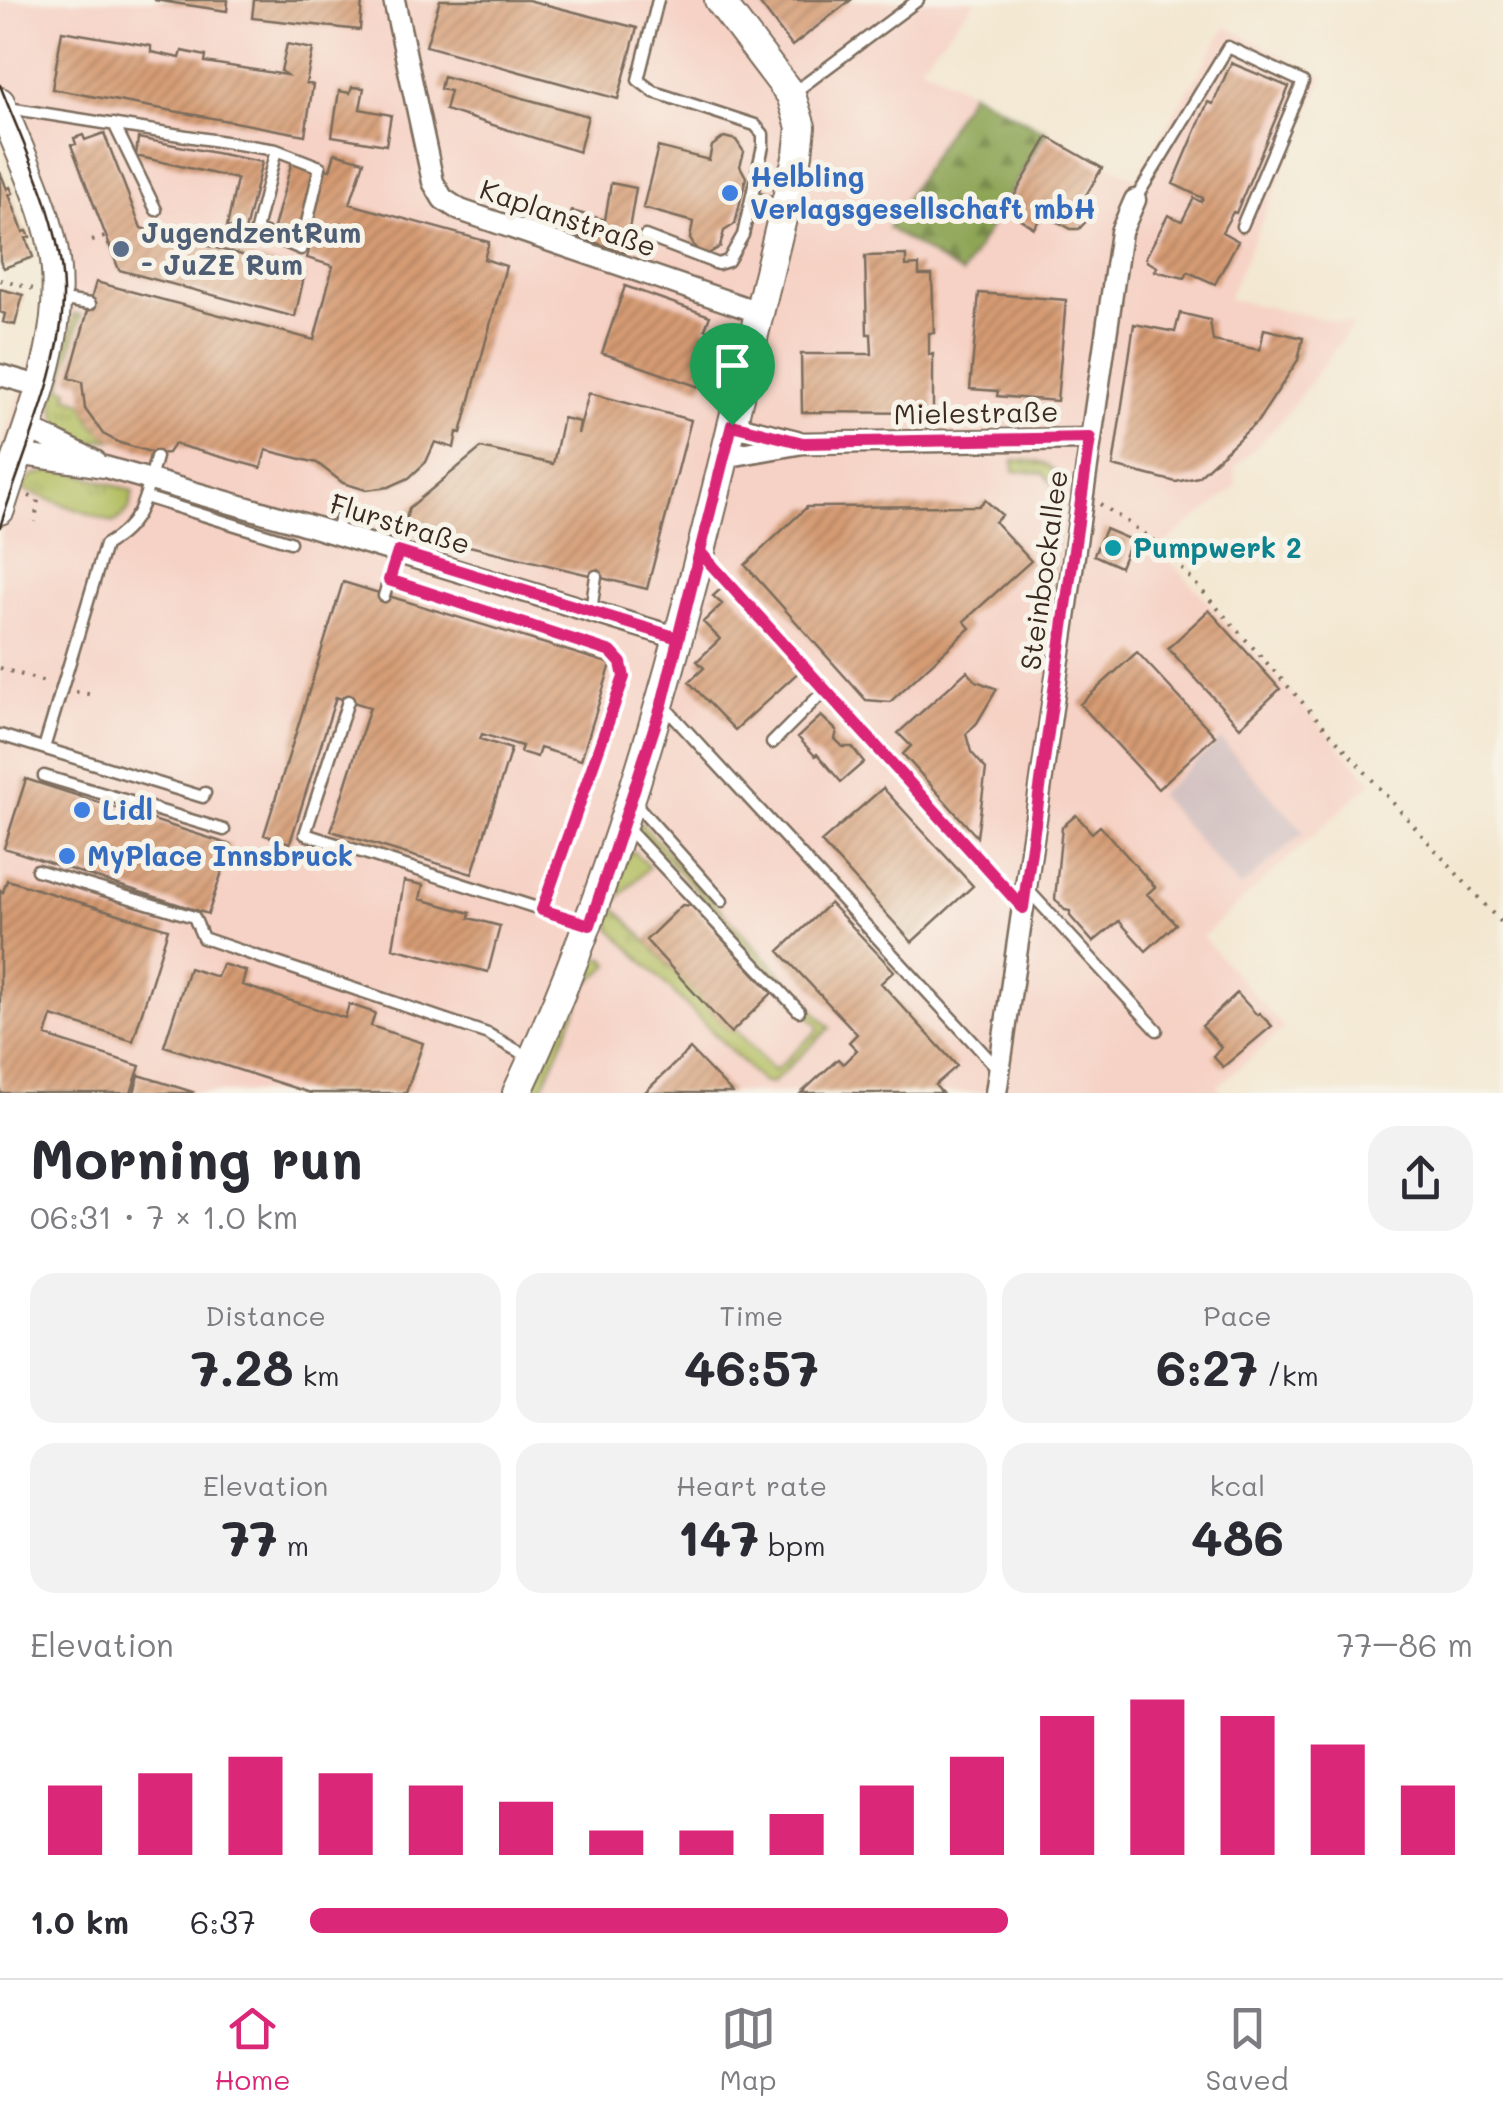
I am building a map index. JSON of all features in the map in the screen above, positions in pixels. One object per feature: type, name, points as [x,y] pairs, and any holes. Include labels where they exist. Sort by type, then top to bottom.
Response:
[{"type":"street","name":"Kaplanstraße","points":[[394,0],[432,182],[443,199],[460,210],[758,312]]},
{"type":"street","points":[[517,1093],[590,925],[662,704],[798,154],[801,126],[791,95],[719,0]]},
{"type":"street","points":[[1,105],[47,224],[55,260],[50,296],[56,324],[22,441],[10,501]]},
{"type":"street","name":"Steinbockallee","points":[[996,1093],[1121,232],[1135,200]]},
{"type":"street","points":[[0,375],[38,386]]},
{"type":"street","name":"Mielestraße","points":[[732,425],[803,443]]},
{"type":"street","name":"Mielestraße","points":[[724,457],[803,443],[1090,438]]},
{"type":"street","name":"Flurstraße","points":[[22,441],[105,468],[147,489],[335,534],[678,638]]},
{"type":"lane","points":[[645,236],[718,264],[728,260],[743,235],[763,146],[763,134],[754,125],[654,92],[638,80],[658,0]]},
{"type":"lane","points":[[791,95],[918,0]]},
{"type":"lane","name":"Steinbockallee","points":[[1135,200],[1228,47],[1302,82],[1242,226]]},
{"type":"lane","points":[[1,105],[276,150],[320,167],[301,248],[256,230],[276,150]]},
{"type":"lane","points":[[114,124],[156,210]]},
{"type":"lane","points":[[752,197],[785,207]]},
{"type":"lane","points":[[50,296],[90,304]]},
{"type":"lane","points":[[44,748],[105,545],[119,538],[138,519],[156,458]]},
{"type":"lane","points":[[147,489],[290,542]]},
{"type":"lane","points":[[335,534],[345,503]]},
{"type":"lane","points":[[384,596],[398,552]]},
{"type":"lane","points":[[700,552],[825,690],[1157,1030]]},
{"type":"lane","points":[[591,610],[596,576]]},
{"type":"lane","points":[[389,580],[611,652],[621,663],[624,677],[542,910]]},
{"type":"lane","points":[[772,743],[825,690]]},
{"type":"lane","points":[[348,701],[305,834],[590,925]]},
{"type":"lane","points":[[662,704],[999,1070]]},
{"type":"lane","points":[[0,735],[203,797],[204,792]]},
{"type":"lane","points":[[44,776],[224,830]]},
{"type":"lane","points":[[628,812],[722,901]]},
{"type":"lane","points":[[628,812],[799,1011]]},
{"type":"lane","points":[[37,870],[194,917],[203,938],[488,1034],[533,1059]]},
{"type":"path","points":[[92,242],[105,236],[114,256]]},
{"type":"path","points":[[0,280],[50,296]]},
{"type":"path","points":[[1084,494],[1152,538],[1175,561],[1503,925]]},
{"type":"path","points":[[10,501],[38,500],[34,522]]},
{"type":"path","points":[[0,668],[94,696]]},
{"type":"shaded area","points":[[0,0],[976,0],[920,65],[1136,179],[1226,27],[1324,77],[1228,299],[1353,325],[1278,425],[1235,467],[1236,487],[1159,548],[1372,782],[1202,937],[1284,1028],[1217,1087],[1222,1093],[0,1093],[0,450],[55,289],[0,134]]},
{"type":"shaded area","points":[[1221,740],[1304,832],[1240,888],[1158,795]]},
{"type":"green space","points":[[971,92],[1046,132],[962,274],[888,228]]},
{"type":"green space","points":[[74,314],[81,315],[61,387],[69,390],[67,397],[83,402],[92,423],[111,440],[98,441],[93,446],[72,436],[59,423],[54,407]]},
{"type":"green space","points":[[1014,460],[1048,466],[1061,482],[1048,598],[1043,597],[1057,489],[1043,473],[1014,471]]},
{"type":"green space","points":[[50,471],[72,472],[133,491],[129,510],[114,523],[21,489],[32,476]]},
{"type":"green space","points":[[641,823],[830,1028],[771,1084],[762,1082],[611,929],[610,909],[614,890],[633,851],[649,867],[612,904],[731,1032],[735,1029],[774,1071],[818,1030],[683,876],[638,831],[637,825]]},
{"type":"green space","points":[[590,958],[605,958],[610,965],[588,983],[540,1093],[530,1093]]},
{"type":"building","points":[[154,0],[228,0],[227,11]]},
{"type":"building","points":[[254,0],[362,0],[360,30],[252,18]]},
{"type":"building","points":[[440,0],[528,0],[637,28],[618,99],[426,46]]},
{"type":"building","points":[[757,0],[851,0],[792,46]]},
{"type":"building","points":[[62,31],[151,46],[151,52],[180,58],[182,51],[206,56],[205,62],[286,75],[281,71],[287,44],[313,49],[306,83],[313,85],[305,135],[52,89]]},
{"type":"building","points":[[1231,63],[1289,87],[1236,213],[1233,212],[1222,232],[1238,241],[1215,284],[1188,272],[1185,278],[1154,271],[1157,267],[1146,257],[1168,215],[1182,221],[1194,198],[1201,202],[1203,198],[1173,184],[1208,102],[1213,104]]},
{"type":"building","points":[[443,76],[588,116],[579,152],[445,110],[450,91],[440,89]]},
{"type":"building","points":[[352,87],[364,88],[360,109],[391,115],[386,145],[332,136],[339,91],[350,93]]},
{"type":"building","points":[[104,133],[141,228],[305,272],[295,317],[119,270],[71,145],[76,144],[74,138],[83,135],[85,140]]},
{"type":"building","points":[[724,137],[736,140],[744,152],[740,166],[746,177],[735,224],[724,231],[720,247],[708,254],[698,252],[690,239],[693,222],[643,208],[658,147],[709,160],[712,146]]},
{"type":"building","points":[[1048,137],[1102,168],[1082,202],[1089,218],[1079,229],[1071,229],[1043,214],[1034,228],[1006,210]]},
{"type":"building","points":[[138,138],[262,162],[245,231],[227,227],[237,179],[136,156]]},
{"type":"building","points":[[335,153],[364,161],[350,204],[489,242],[484,259],[506,266],[454,448],[435,442],[426,462],[409,478],[389,487],[366,490],[343,483],[317,463],[266,450],[261,468],[174,444],[168,453],[157,454],[103,434],[85,409],[82,382],[69,378],[96,282],[314,340],[333,266],[307,258],[309,250],[271,239],[292,161],[330,170]]},
{"type":"building","points":[[0,172],[13,193],[9,194],[23,232],[27,231],[30,237],[26,238],[33,257],[4,268],[0,261]]},
{"type":"building","points":[[611,183],[636,188],[625,253],[565,232],[572,211],[605,220]]},
{"type":"building","points":[[906,255],[906,266],[919,265],[919,275],[932,275],[934,333],[929,333],[929,355],[933,354],[933,413],[802,412],[801,354],[872,354],[871,334],[867,334],[865,256]]},
{"type":"building","points":[[625,286],[710,316],[705,329],[721,334],[702,388],[602,353]]},
{"type":"building","points":[[0,289],[23,295],[15,325],[3,322]]},
{"type":"building","points":[[979,293],[1066,300],[1057,401],[997,396],[998,391],[970,389]]},
{"type":"building","points":[[1180,313],[1210,320],[1213,341],[1260,350],[1264,329],[1303,338],[1298,360],[1258,421],[1198,477],[1176,482],[1113,466],[1134,324],[1175,332]]},
{"type":"building","points":[[589,393],[691,420],[647,589],[403,530],[409,508],[481,448],[553,464],[563,418],[580,422],[578,434]]},
{"type":"building","points":[[985,500],[1002,515],[995,522],[1031,561],[964,621],[970,628],[890,702],[866,700],[745,565],[807,507],[979,506]]},
{"type":"building","name":"Pumpwerk 2","points":[[1105,529],[1131,540],[1120,567],[1094,555]]},
{"type":"building","points":[[343,582],[611,664],[581,760],[540,748],[537,757],[520,752],[522,746],[482,734],[480,739],[511,749],[472,874],[331,831],[370,707],[336,697],[290,843],[264,835]]},
{"type":"building","points":[[725,585],[802,669],[735,730],[689,682],[704,668],[697,661],[720,639],[703,622],[722,604],[713,596]]},
{"type":"building","points":[[1209,610],[1280,689],[1240,727],[1168,648]]},
{"type":"building","points":[[1137,652],[1215,736],[1158,789],[1080,704]]},
{"type":"building","points":[[967,671],[976,681],[997,689],[966,734],[971,752],[986,769],[977,837],[903,754],[911,746],[898,733]]},
{"type":"building","points":[[821,716],[837,731],[835,739],[843,747],[852,747],[864,762],[841,782],[798,737]]},
{"type":"building","points":[[26,779],[231,845],[208,914],[4,848]]},
{"type":"building","points":[[883,788],[973,886],[912,942],[821,842]]},
{"type":"building","points":[[1076,815],[1092,833],[1100,826],[1155,887],[1147,894],[1176,924],[1146,951],[1119,921],[1093,942],[1070,911],[1055,899],[1062,827]]},
{"type":"building","points":[[7,880],[168,929],[133,1041],[52,1016],[46,1036],[140,1066],[131,1093],[0,1093],[0,890],[3,892]]},
{"type":"building","points":[[404,881],[423,885],[420,899],[500,926],[488,972],[393,948]]},
{"type":"building","points":[[830,903],[894,971],[881,983],[957,1066],[935,1085],[942,1093],[801,1093],[838,1059],[843,1064],[857,1050],[849,1042],[857,1034],[779,951]]},
{"type":"building","points":[[682,905],[692,906],[772,993],[731,1033],[646,940]]},
{"type":"building","points":[[222,964],[246,971],[242,985],[345,1018],[349,1004],[375,1013],[371,1026],[423,1043],[406,1093],[310,1093],[164,1046],[189,968],[217,977]]},
{"type":"building","points":[[1237,993],[1272,1026],[1223,1067],[1213,1056],[1221,1047],[1202,1026]]},
{"type":"building","points":[[690,1049],[732,1093],[644,1093]]},
{"type":"building","points":[[139,1075],[193,1092],[134,1093]]},
{"type":"tram line","points":[[0,85],[49,211],[63,290],[62,318],[50,378],[0,527]]},
{"type":"place","name":"Helbling Verlagsgesellschaft mbH","points":[[730,193]]},
{"type":"place","name":"JugendzentRum - JuZE Rum","points":[[121,249]]},
{"type":"place","name":"Pumpwerk 2","points":[[1113,548]]},
{"type":"place","name":"Lidl","points":[[82,810]]},
{"type":"place","name":"MyPlace Innsbruck","points":[[67,856]]},
{"type":"route","points":[[732,425],[803,443],[1090,438],[1023,908],[700,552],[662,704],[590,925],[542,910],[624,677],[621,663],[611,652],[389,580],[398,552],[678,638],[732,425]]}]
